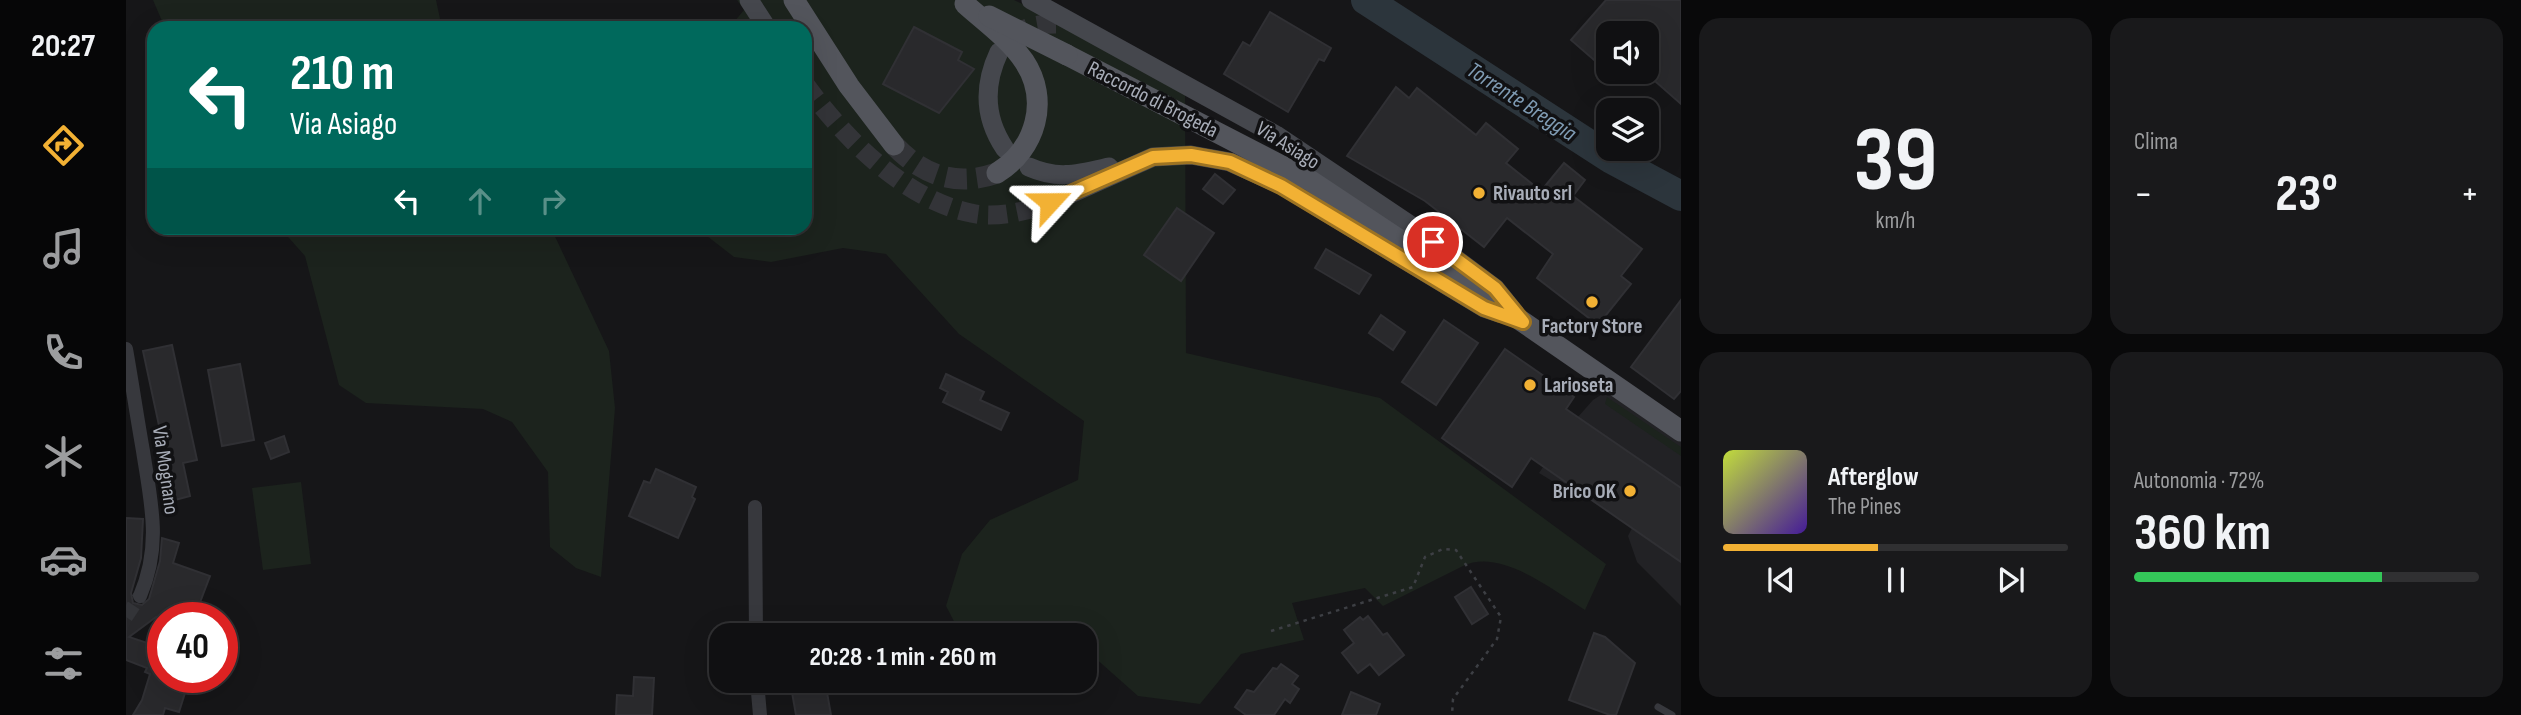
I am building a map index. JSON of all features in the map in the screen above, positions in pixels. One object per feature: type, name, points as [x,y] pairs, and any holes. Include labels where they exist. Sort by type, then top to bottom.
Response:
[{"type":"main road","points":[[794,0],[807,21]]},
{"type":"main road","points":[[961,2],[1015,48],[1031,74],[1037,94],[1037,117],[1027,143],[1012,161],[996,173]]},
{"type":"main road","name":"Raccordo di Brogeda","points":[[961,2],[1311,181],[1523,322]]},
{"type":"main road","points":[[812,28],[849,86],[894,145]]},
{"type":"main road","name":"Via Asiago","points":[[1523,322],[1681,431]]},
{"type":"street","points":[[749,0],[762,21]]},
{"type":"street","name":"Via Asiago","points":[[1031,0],[1276,135],[1413,227],[1495,288],[1523,322]]},
{"type":"street","points":[[1056,24],[1088,31]]},
{"type":"street","points":[[999,52],[991,69],[987,97],[991,125],[1005,149]]},
{"type":"street","points":[[1029,167],[1065,176],[1153,157]]},
{"type":"street","name":"Via Asiago","points":[[1050,202],[1153,157],[1208,157],[1251,170],[1301,197],[1484,308],[1523,322]]},
{"type":"street","name":"Via Mognano","points":[[126,349],[154,516],[146,582],[140,596]]},
{"type":"street","points":[[755,508],[756,623]]},
{"type":"street","points":[[758,693],[760,715]]},
{"type":"lane","points":[[1658,707],[1672,715]]},
{"type":"path","points":[[1270,631],[1413,587],[1425,557],[1443,549],[1456,550],[1501,617],[1497,639],[1453,699],[1452,715]]},
{"type":"shaded area","points":[[153,0],[436,0],[440,21],[162,21]]},
{"type":"shaded area","points":[[737,0],[1014,0],[1185,81],[1186,353],[1380,398],[1606,564],[1585,610],[1526,574],[1493,562],[1463,566],[1383,606],[1365,588],[1292,603],[1304,640],[1241,654],[1200,704],[1138,696],[1097,660],[1097,623],[955,623],[946,606],[962,554],[990,520],[1078,480],[1084,421],[959,334],[886,254],[843,248],[771,262],[734,257],[707,236],[812,235],[812,21],[735,21],[744,10]]},
{"type":"shaded area","points":[[286,235],[554,235],[609,351],[615,408],[601,577],[576,568],[550,547],[548,472],[512,422],[483,409],[366,403],[339,385],[305,256]]},
{"type":"shaded area","points":[[1615,386],[1681,431],[1681,606],[1637,562],[1628,536],[1632,528],[1583,494],[1574,499],[1566,494],[1562,487],[1539,473],[1578,417],[1593,400]]},
{"type":"shaded area","points":[[1607,397],[1681,447],[1681,456],[1605,404]]},
{"type":"shaded area","points":[[301,482],[311,564],[263,570],[252,488]]},
{"type":"building","points":[[1606,0],[1681,0],[1681,104],[1658,84],[1659,21],[1596,21],[1596,62],[1571,40]]},
{"type":"building","points":[[1270,12],[1331,48],[1324,61],[1319,59],[1288,112],[1224,74],[1243,42],[1250,46]]},
{"type":"building","points":[[914,27],[962,52],[958,60],[974,69],[939,113],[883,84]]},
{"type":"building","points":[[1396,87],[1409,98],[1417,88],[1476,135],[1486,123],[1518,149],[1506,163],[1541,191],[1564,163],[1585,180],[1573,196],[1642,249],[1621,276],[1631,284],[1598,325],[1537,278],[1553,254],[1507,218],[1484,247],[1425,201],[1347,156]]},
{"type":"building","points":[[1215,174],[1235,190],[1223,204],[1203,189]]},
{"type":"building","points":[[1177,208],[1214,233],[1181,281],[1144,255]]},
{"type":"building","points":[[1326,249],[1371,275],[1359,294],[1315,268]]},
{"type":"building","points":[[1681,300],[1681,391],[1674,399],[1631,367]]},
{"type":"building","points":[[1381,315],[1405,332],[1393,350],[1369,333]]},
{"type":"building","points":[[1444,320],[1478,343],[1436,405],[1402,382]]},
{"type":"building","points":[[172,345],[197,460],[183,463],[190,496],[175,500],[143,351]]},
{"type":"building","points":[[1505,349],[1574,397],[1566,409],[1681,488],[1681,562],[1531,458],[1512,487],[1442,438]]},
{"type":"building","points":[[240,364],[254,440],[222,446],[208,370]]},
{"type":"building","points":[[946,374],[984,392],[980,400],[1009,413],[1001,430],[943,402],[948,392],[940,388]]},
{"type":"building","points":[[284,436],[289,452],[271,459],[265,443]]},
{"type":"building","points":[[656,469],[696,487],[692,497],[695,499],[678,538],[629,516],[644,481],[650,483]]},
{"type":"building","points":[[126,518],[143,519],[141,558],[131,593],[133,603],[142,605],[149,599],[160,561],[162,538],[179,543],[173,563],[210,576],[200,602],[147,602],[147,624],[129,637],[147,643],[147,668],[126,660]]},
{"type":"building","points":[[1471,587],[1488,614],[1472,624],[1455,597]]},
{"type":"building","points":[[1368,616],[1383,635],[1387,633],[1404,655],[1379,675],[1370,664],[1358,673],[1342,653],[1354,643],[1344,630],[1360,617],[1363,620]]},
{"type":"building","points":[[1594,633],[1605,637],[1635,663],[1616,715],[1569,700]]},
{"type":"building","points":[[1281,664],[1298,676],[1292,684],[1299,689],[1290,703],[1285,699],[1274,715],[1246,715],[1235,707],[1247,690],[1254,692],[1273,668],[1277,669]]},
{"type":"building","points":[[634,677],[654,678],[652,715],[616,715],[617,695],[633,696]]},
{"type":"building","points":[[147,684],[147,693],[185,693],[179,712],[165,708],[163,715],[133,715]]},
{"type":"building","points":[[1351,692],[1380,704],[1376,715],[1342,715]]},
{"type":"building","points":[[792,693],[827,693],[831,715],[796,715]]},
{"type":"waterway","name":"Torrente Breggia","points":[[1366,0],[1610,158],[1681,196]]},
{"type":"tunnel","points":[[1011,37],[1032,26],[1056,24]]},
{"type":"tunnel","points":[[812,93],[838,125],[877,164],[923,195],[946,206],[991,215],[1050,203]]},
{"type":"tunnel","points":[[894,145],[917,164],[941,176],[968,179],[997,173]]},
{"type":"tunnel","points":[[126,617],[140,596]]},
{"type":"place","name":"Rivauto srl","points":[[1479,193]]},
{"type":"place","name":"Factory Store","points":[[1592,302]]},
{"type":"place","name":"Larioseta","points":[[1530,385]]},
{"type":"place","name":"Brico OK","points":[[1630,491]]},
{"type":"route","points":[[1050,202],[1153,157],[1191,155],[1230,162],[1281,186],[1484,308],[1523,322],[1495,288],[1433,242]]}]
